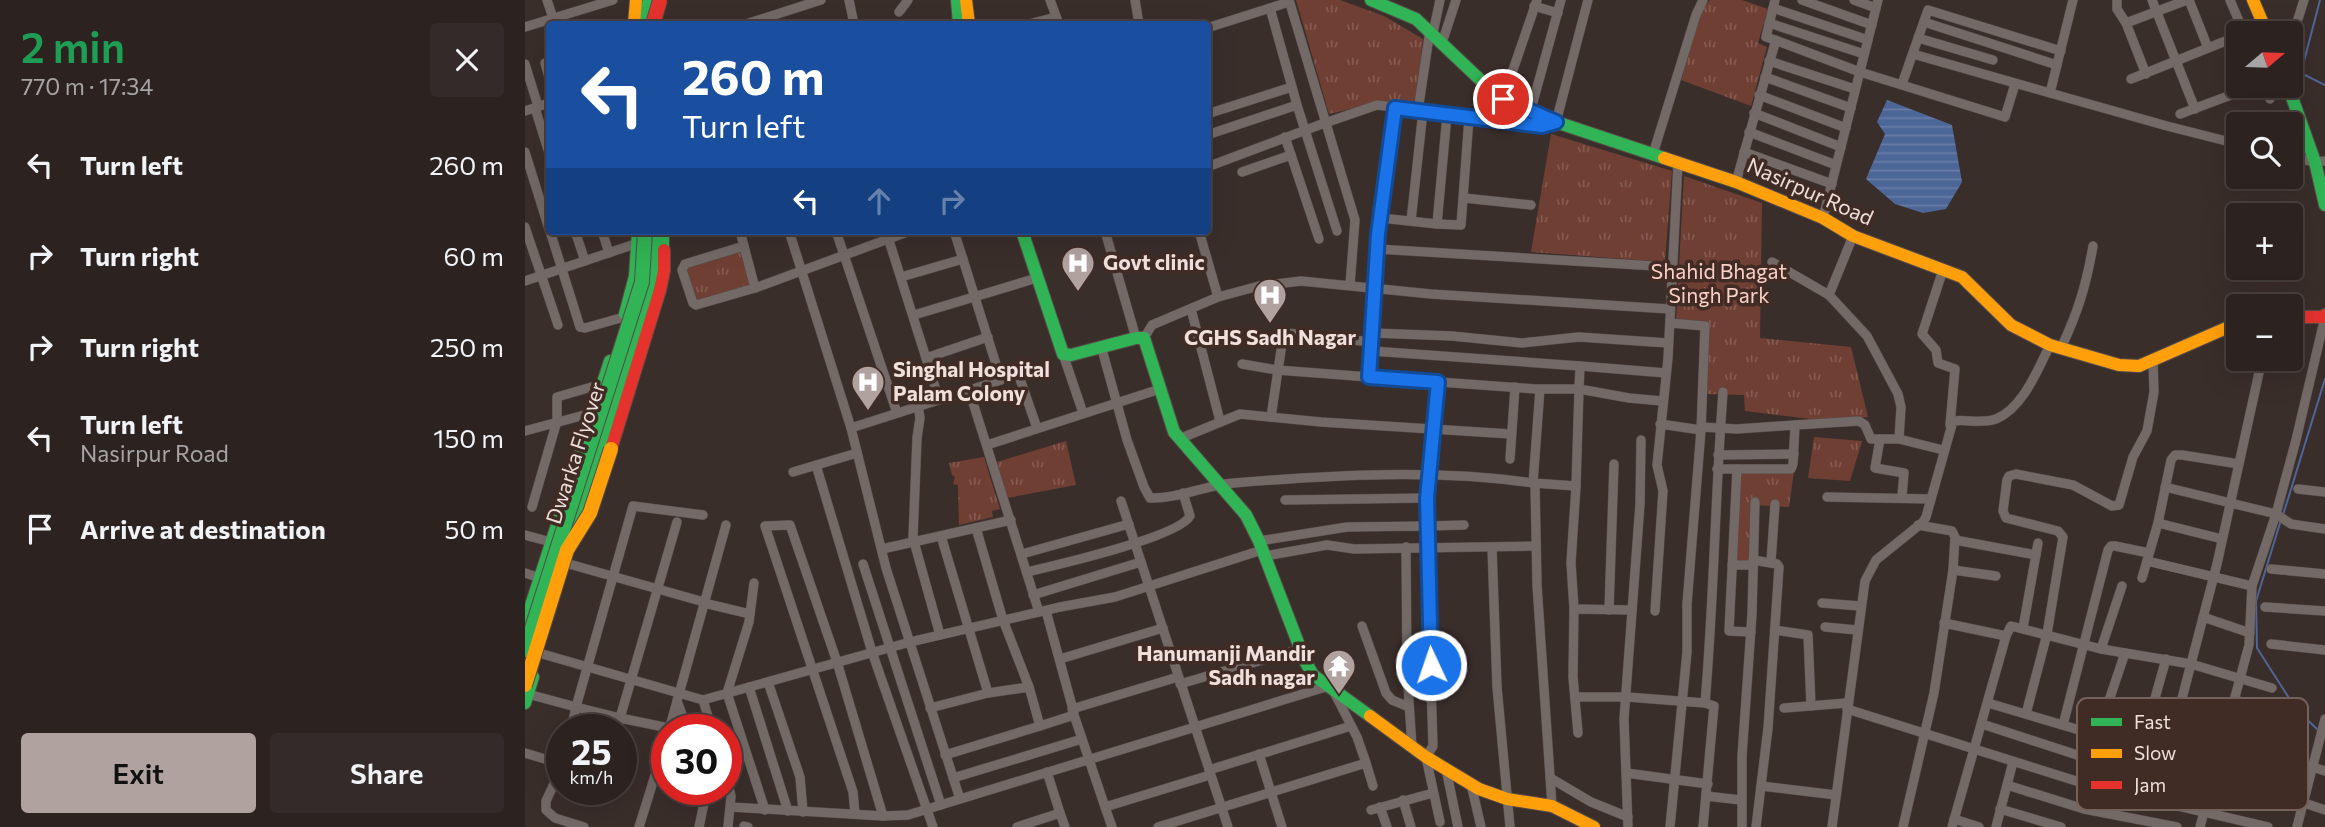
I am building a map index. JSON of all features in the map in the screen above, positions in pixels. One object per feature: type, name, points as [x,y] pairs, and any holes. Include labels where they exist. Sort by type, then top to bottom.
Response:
[{"type":"street","points":[[547,0],[554,21],[588,4],[613,0]]},
{"type":"street","points":[[634,21],[636,0]]},
{"type":"street","points":[[643,21],[649,0]]},
{"type":"street","points":[[655,21],[658,0]]},
{"type":"street","points":[[755,21],[821,0]]},
{"type":"street","points":[[849,0],[853,21]]},
{"type":"street","points":[[899,12],[908,0]]},
{"type":"street","points":[[957,0],[960,21]]},
{"type":"street","points":[[966,0],[969,21]]},
{"type":"street","points":[[1050,0],[1057,21]]},
{"type":"street","points":[[1135,0],[1138,21]]},
{"type":"street","name":"Nasirpur Road","points":[[1371,0],[1401,10],[1416,19],[1492,92],[1530,113],[1736,182],[1823,218],[1853,236],[1943,270],[1970,283],[2011,325],[2055,347],[2119,365],[2139,366],[2226,328]]},
{"type":"street","points":[[1411,221],[1421,111],[1440,0]]},
{"type":"street","points":[[1435,35],[1455,0]]},
{"type":"street","points":[[1530,113],[1561,0]]},
{"type":"street","points":[[1211,166],[1377,106],[1542,126],[1556,122],[1588,0]]},
{"type":"street","points":[[1653,154],[1703,0]]},
{"type":"street","points":[[1802,0],[1872,25]]},
{"type":"street","points":[[1823,218],[1877,4],[1854,0]]},
{"type":"street","points":[[2050,93],[2073,0]]},
{"type":"street","points":[[2117,0],[2117,9],[2126,23],[2145,74]]},
{"type":"street","points":[[2152,0],[2195,109]]},
{"type":"street","points":[[2126,23],[2188,0],[2208,48]]},
{"type":"street","points":[[2230,0],[2239,21]]},
{"type":"street","points":[[2252,0],[2262,21]]},
{"type":"street","points":[[2297,21],[2304,0]]},
{"type":"street","points":[[1211,27],[1289,1],[1355,220],[1350,285]]},
{"type":"street","points":[[1503,99],[1535,3],[1558,13]]},
{"type":"street","points":[[1868,40],[1774,4],[1766,37],[1860,72],[2005,117],[2015,84]]},
{"type":"street","points":[[1270,8],[1304,130],[1337,230]]},
{"type":"street","points":[[1902,84],[1928,10],[2061,51]]},
{"type":"street","points":[[1924,22],[2057,65]]},
{"type":"street","points":[[525,27],[546,23]]},
{"type":"street","points":[[1769,23],[1864,54]]},
{"type":"street","points":[[1918,38],[1993,60]]},
{"type":"street","points":[[1736,182],[1775,40]]},
{"type":"street","points":[[2131,79],[2226,41]]},
{"type":"street","points":[[1913,54],[2167,127],[2226,141]]},
{"type":"street","points":[[1769,61],[1855,89]]},
{"type":"street","points":[[525,64],[533,108],[546,145]]},
{"type":"street","points":[[1765,76],[1851,108]]},
{"type":"street","points":[[1211,113],[1292,87]]},
{"type":"street","points":[[1759,95],[1846,128]]},
{"type":"street","points":[[2181,114],[2226,97]]},
{"type":"street","points":[[2293,98],[2320,162],[2325,205]]},
{"type":"street","points":[[1211,134],[1297,105]]},
{"type":"street","points":[[1369,377],[1377,249],[1395,108]]},
{"type":"street","points":[[1754,113],[1841,147]]},
{"type":"street","points":[[1437,224],[1447,115]]},
{"type":"street","points":[[1381,218],[1461,226],[1469,117]]},
{"type":"street","points":[[1749,132],[1836,165]]},
{"type":"street","points":[[1285,138],[1319,239]]},
{"type":"street","points":[[525,152],[546,218]]},
{"type":"street","points":[[1744,152],[1832,184]]},
{"type":"street","points":[[1242,172],[1291,155]]},
{"type":"street","points":[[1655,611],[1663,491],[1657,471],[1658,451],[1670,323],[1678,163]]},
{"type":"street","points":[[1464,198],[1531,205]]},
{"type":"street","points":[[525,227],[558,325]]},
{"type":"street","points":[[552,235],[580,327],[624,317]]},
{"type":"street","points":[[576,235],[585,261]]},
{"type":"street","points":[[603,235],[609,253]]},
{"type":"street","points":[[525,281],[609,253],[640,235]]},
{"type":"street","points":[[525,624],[624,317],[635,276],[640,235]]},
{"type":"street","name":"Dwarka Flyover","points":[[525,650],[642,282],[640,235]]},
{"type":"street","name":"Dwarka Flyover","points":[[526,694],[638,327],[654,267],[655,235]]},
{"type":"street","points":[[568,557],[590,513],[660,290],[664,271],[663,235]]},
{"type":"street","points":[[741,235],[755,288]]},
{"type":"street","points":[[790,235],[851,428],[882,549],[960,799]]},
{"type":"street","points":[[837,235],[897,413]]},
{"type":"street","points":[[744,246],[685,264],[682,270],[693,303],[697,305],[755,288],[844,255],[887,235],[939,400]]},
{"type":"street","points":[[851,428],[1001,380],[955,235]]},
{"type":"street","points":[[1023,235],[1083,413]]},
{"type":"street","points":[[1106,235],[1171,425],[1179,439],[1242,509],[1262,549],[1300,649],[1314,675],[1426,757],[1471,784],[1507,799],[1552,806],[1594,827]]},
{"type":"street","points":[[1200,235],[1218,297]]},
{"type":"street","points":[[1829,295],[1853,236]]},
{"type":"street","points":[[1949,427],[1953,421],[1988,421],[2002,416],[2025,394],[2076,317],[2093,247]]},
{"type":"street","points":[[1377,249],[1672,267]]},
{"type":"street","points":[[604,714],[526,694],[541,653],[568,557],[657,289],[664,250]]},
{"type":"street","points":[[901,277],[963,259]]},
{"type":"street","points":[[1772,262],[1829,295],[1867,336],[1893,381],[1901,407],[1899,439]]},
{"type":"street","points":[[1832,827],[1865,581],[1876,560],[1926,517],[1949,427],[1955,369],[1938,363],[1936,349],[1922,334],[1943,270]]},
{"type":"street","points":[[913,315],[1037,278]]},
{"type":"street","points":[[1063,354],[1071,355],[1101,346],[1142,340],[1152,326],[1218,297],[1259,286],[1301,281],[1431,294],[1669,309]]},
{"type":"street","points":[[1191,309],[1220,421]]},
{"type":"street","points":[[2235,698],[2250,633],[2252,586],[2281,518],[2325,317],[2303,317]]},
{"type":"street","points":[[1670,323],[1705,326],[1701,428],[1687,604],[1687,652],[1670,827]]},
{"type":"street","points":[[1271,417],[1277,370],[1286,333],[1666,373]]},
{"type":"street","points":[[1372,342],[1452,336],[1522,343],[1579,337],[1668,343]]},
{"type":"street","points":[[926,358],[988,337]]},
{"type":"street","points":[[1101,346],[1134,461],[1148,496],[1157,498],[1220,484],[1373,474],[1576,486]]},
{"type":"street","points":[[2026,714],[2047,634],[2063,537],[2058,531],[2006,518],[2003,511],[2007,480],[2009,476],[2016,474],[2067,483],[2112,506],[2119,505],[2133,457],[2147,431],[2154,392],[2153,361]]},
{"type":"street","points":[[1242,364],[1277,370],[1438,382],[1539,389],[1579,388],[1629,398],[1662,401]]},
{"type":"street","points":[[1578,733],[1571,563],[1580,366]]},
{"type":"street","points":[[2182,698],[2214,575],[2260,371]]},
{"type":"street","points":[[1020,379],[1037,428]]},
{"type":"street","points":[[1438,382],[1428,476],[1426,526],[1433,746],[1426,757],[1440,822]]},
{"type":"street","points":[[532,507],[557,421],[557,397],[602,384]]},
{"type":"street","points":[[1510,459],[1515,387]]},
{"type":"street","points":[[987,444],[1160,389]]},
{"type":"street","points":[[1539,389],[1534,483],[1540,654],[1552,779],[1552,806]]},
{"type":"street","points":[[969,390],[1033,595],[1060,659],[1073,712],[1112,827]]},
{"type":"street","points":[[1705,703],[1710,656],[1717,469],[1723,393]]},
{"type":"street","points":[[918,406],[920,418],[914,542],[940,635]]},
{"type":"street","points":[[525,431],[592,413]]},
{"type":"street","points":[[1179,439],[1240,414],[1511,434]]},
{"type":"street","points":[[1660,425],[1720,428],[1859,421],[1865,425],[1870,437],[1899,439],[1943,450]]},
{"type":"street","points":[[1717,469],[1793,467],[1795,425]]},
{"type":"street","points":[[1880,439],[1875,468],[1904,473],[1902,496]]},
{"type":"street","points":[[1628,822],[1624,719],[1640,504],[1641,440]]},
{"type":"street","points":[[793,472],[857,453]]},
{"type":"street","points":[[1718,455],[1794,454]]},
{"type":"street","points":[[2143,578],[2171,460],[2175,455],[2239,464]]},
{"type":"street","points":[[1609,611],[1614,464]]},
{"type":"street","points":[[816,466],[872,652],[933,827]]},
{"type":"street","points":[[1737,469],[1729,631],[1751,632]]},
{"type":"street","points":[[2165,487],[2231,502],[2325,529]]},
{"type":"street","points":[[2298,489],[2325,492]]},
{"type":"street","points":[[1027,572],[1136,544],[1187,521],[1189,511],[1183,493]]},
{"type":"street","points":[[1827,496],[1902,496],[1931,499]]},
{"type":"street","points":[[1285,500],[1427,498]]},
{"type":"street","points":[[1121,501],[1228,827]]},
{"type":"street","points":[[1742,827],[1755,502]]},
{"type":"street","points":[[1771,562],[1775,504]]},
{"type":"street","points":[[574,714],[633,506],[703,515]]},
{"type":"street","points":[[882,549],[1011,520]]},
{"type":"street","points":[[621,714],[677,522]]},
{"type":"street","points":[[2158,523],[2222,539]]},
{"type":"street","points":[[1022,554],[1129,524]]},
{"type":"street","points":[[673,714],[726,525]]},
{"type":"street","points":[[855,814],[853,792],[765,526],[790,525],[837,662],[883,816]]},
{"type":"street","points":[[525,650],[632,679],[678,697],[703,700],[889,647],[1115,597],[1262,549],[1347,527],[1464,525]]},
{"type":"street","points":[[1903,827],[1934,693],[1955,540],[1955,532],[1918,525]]},
{"type":"street","points":[[976,528],[1003,620],[1029,687],[1040,726]]},
{"type":"street","points":[[525,536],[551,542]]},
{"type":"street","points":[[941,536],[988,693]]},
{"type":"street","points":[[1955,540],[2036,555]]},
{"type":"street","points":[[2023,628],[2038,543]]},
{"type":"street","points":[[1262,549],[1327,545],[1349,549],[1536,546]]},
{"type":"street","points":[[2063,725],[2111,546],[2252,586]]},
{"type":"street","points":[[1406,547],[1412,747]]},
{"type":"street","points":[[1492,548],[1497,687],[1510,827]]},
{"type":"street","points":[[568,557],[613,576],[750,614]]},
{"type":"street","points":[[1033,595],[1141,562]]},
{"type":"street","points":[[1732,565],[1771,562],[1779,567],[1768,728],[1756,827]]},
{"type":"street","points":[[863,564],[941,805]]},
{"type":"street","points":[[2271,569],[2325,574]]},
{"type":"street","points":[[1953,570],[1996,576]]},
{"type":"street","points":[[525,573],[540,578]]},
{"type":"street","points":[[754,583],[750,614],[727,693],[765,810]]},
{"type":"street","points":[[2101,649],[2122,586]]},
{"type":"street","points":[[1822,603],[1860,606]]},
{"type":"street","points":[[2265,607],[2325,611]]},
{"type":"street","points":[[1574,609],[1632,610]]},
{"type":"street","points":[[2203,617],[2250,633]]},
{"type":"street","points":[[1944,623],[2006,636]]},
{"type":"street","points":[[1362,626],[1386,693],[1392,700],[1409,707]]},
{"type":"street","points":[[1979,827],[1953,823],[2011,626],[2101,649],[2191,663],[2272,688]]},
{"type":"street","points":[[1825,627],[1857,629]]},
{"type":"street","points":[[1060,659],[1163,628]]},
{"type":"street","points":[[1775,630],[1808,635],[1811,706]]},
{"type":"street","points":[[2271,644],[2325,650]]},
{"type":"street","points":[[945,755],[1040,726],[1073,712],[1300,649]]},
{"type":"street","points":[[2110,698],[2125,653]]},
{"type":"street","points":[[2155,698],[2166,659]]},
{"type":"street","points":[[768,682],[800,777],[803,812]]},
{"type":"street","points":[[749,687],[788,811]]},
{"type":"street","points":[[930,708],[988,693],[1029,687]]},
{"type":"street","points":[[1331,688],[1351,726],[1373,786]]},
{"type":"street","points":[[728,827],[731,807],[901,816],[1331,688]]},
{"type":"street","points":[[678,697],[683,714]]},
{"type":"street","points":[[1575,697],[1627,697],[1714,706],[1703,827]]},
{"type":"street","points":[[703,700],[707,714]]},
{"type":"street","points":[[1988,703],[2077,730]]},
{"type":"street","points":[[1784,708],[1847,706],[1974,751],[2077,781]]},
{"type":"street","points":[[1982,724],[2077,755]]},
{"type":"street","points":[[1105,807],[1258,754],[1351,726]]},
{"type":"street","points":[[2308,787],[2324,726]]},
{"type":"street","points":[[953,778],[1082,739]]},
{"type":"street","points":[[525,753],[546,760]]},
{"type":"street","points":[[1258,754],[1282,827]]},
{"type":"street","points":[[1158,827],[1366,762]]},
{"type":"street","points":[[1996,827],[2013,762]]},
{"type":"street","points":[[2308,765],[2325,771]]},
{"type":"street","points":[[1446,769],[1458,827]]},
{"type":"street","points":[[1047,772],[1065,827]]},
{"type":"street","points":[[1626,773],[1708,784]]},
{"type":"street","points":[[1552,779],[1628,822]]},
{"type":"street","points":[[1471,784],[1481,827]]},
{"type":"street","points":[[2007,785],[2077,807]]},
{"type":"street","points":[[1761,786],[1836,794]]},
{"type":"street","points":[[639,827],[651,788]]},
{"type":"street","points":[[1387,827],[1375,809],[1433,793]]},
{"type":"street","points":[[1706,796],[1741,800]]},
{"type":"street","points":[[1403,800],[1411,827]]},
{"type":"street","points":[[2308,804],[2325,810]]},
{"type":"street","points":[[546,805],[546,810],[555,818],[584,827]]},
{"type":"street","points":[[699,827],[704,805]]},
{"type":"street","points":[[2000,809],[2060,827]]},
{"type":"street","points":[[2089,810],[2177,827]]},
{"type":"street","points":[[2200,810],[2268,827]]},
{"type":"street","points":[[2297,827],[2302,810]]},
{"type":"street","points":[[2200,827],[2204,811]]},
{"type":"street","points":[[1017,827],[1060,813]]},
{"type":"green space","points":[[1296,0],[1340,0],[1384,16],[1423,39],[1416,107],[1377,103],[1329,114]]},
{"type":"green space","points":[[1710,0],[1742,0],[1768,9],[1758,43],[1767,47],[1751,106],[1681,80],[1703,7]]},
{"type":"green space","name":"Shahid Bhagat Singh Park","points":[[1551,134],[1672,171],[1665,262],[1531,252]]},
{"type":"green space","name":"Shahid Bhagat Singh Park","points":[[1684,176],[1762,203],[1760,338],[1851,347],[1868,417],[1818,420],[1745,411],[1744,395],[1706,394],[1709,324],[1676,321]]},
{"type":"green space","points":[[742,248],[752,286],[698,303],[685,266]]},
{"type":"green space","points":[[1814,437],[1862,441],[1850,481],[1808,478]]},
{"type":"green space","points":[[1066,441],[1076,485],[1007,498],[997,462]]},
{"type":"green space","points":[[984,457],[1000,509],[992,511],[993,517],[959,525],[958,485],[953,484],[955,477],[949,463]]},
{"type":"green space","points":[[1741,470],[1794,471],[1789,507],[1753,505],[1752,564],[1733,564]]},
{"type":"water","points":[[1887,100],[1952,125],[1962,182],[1946,209],[1923,213],[1895,204],[1866,179],[1885,134],[1877,122]]},
{"type":"waterway","points":[[2320,0],[2301,73],[2325,85]]},
{"type":"waterway","points":[[2283,515],[2325,379]]},
{"type":"waterway","points":[[2281,520],[2256,601],[2257,648],[2289,698]]},
{"type":"waterway","points":[[2308,720],[2319,731]]},
{"type":"traffic: fast","points":[[643,21],[649,0]]},
{"type":"traffic: fast","points":[[957,0],[959,21]]},
{"type":"traffic: fast","points":[[1371,0],[1416,19],[1492,91],[1541,117],[1664,158]]},
{"type":"traffic: fast","points":[[2292,98],[2315,162],[2325,205]]},
{"type":"traffic: fast","points":[[625,314],[635,276],[638,235]]},
{"type":"traffic: fast","points":[[525,650],[642,282],[645,235]]},
{"type":"traffic: fast","points":[[571,539],[638,327],[654,266],[655,235]]},
{"type":"traffic: fast","points":[[663,235],[663,259]]},
{"type":"traffic: fast","points":[[1023,235],[1063,354],[1071,355],[1144,338],[1174,432],[1246,515],[1313,675],[1370,716]]},
{"type":"traffic: fast","points":[[525,624],[610,361]]},
{"type":"traffic: fast","points":[[525,703],[533,677]]},
{"type":"traffic: slow","points":[[634,21],[636,0]]},
{"type":"traffic: slow","points":[[966,0],[969,21]]},
{"type":"traffic: slow","points":[[2253,0],[2262,21]]},
{"type":"traffic: slow","points":[[1664,158],[1736,182],[1823,218],[1853,236],[1962,277],[2011,325],[2050,345],[2119,365],[2139,366],[2226,328]]},
{"type":"traffic: slow","points":[[525,685],[567,550],[590,513],[611,449]]},
{"type":"traffic: slow","points":[[1370,716],[1426,757],[1479,789],[1507,799],[1552,806],[1594,827]]},
{"type":"traffic: jam","points":[[654,21],[660,0]]},
{"type":"traffic: jam","points":[[611,449],[660,290],[664,250]]},
{"type":"traffic: jam","points":[[2303,317],[2325,315]]},
{"type":"place","name":"Govt clinic","points":[[1078,293]]},
{"type":"place","name":"CGHS Sadh Nagar","points":[[1270,325]]},
{"type":"place","name":"Singhal Hospital Palam Colony","points":[[868,412]]},
{"type":"place","name":"Hanumanji Mandir Sadh nagar","points":[[1339,696]]},
{"type":"route","points":[[1431,665],[1427,592],[1427,478],[1438,382],[1369,377],[1378,234],[1395,108],[1542,126],[1556,122],[1503,99]]}]
